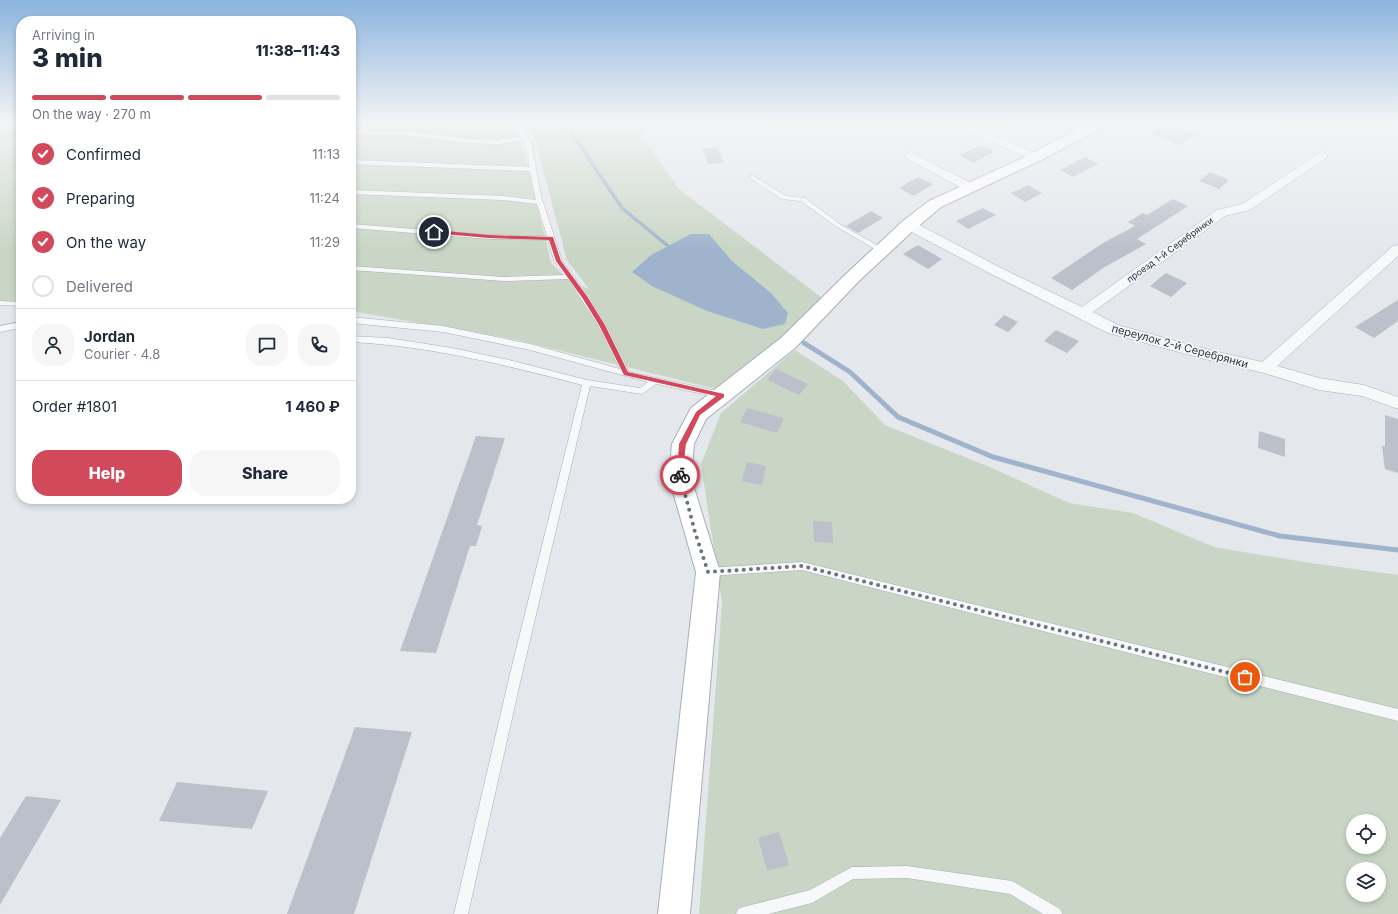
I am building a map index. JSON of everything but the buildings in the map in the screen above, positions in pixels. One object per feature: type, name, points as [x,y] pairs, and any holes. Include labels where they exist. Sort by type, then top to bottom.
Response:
[{"type":"street","points":[[926,165],[971,188]]},
{"type":"street","points":[[674,914],[708,572],[682,484],[680,471],[683,444],[698,414],[788,343],[853,277],[909,225],[935,204],[1020,165]]},
{"type":"street","name":"проезд 1-й Серебрянки","points":[[1084,313],[1221,213],[1246,207],[1309,165]]},
{"type":"street","name":"переулок 2-й Серебрянки","points":[[909,225],[996,271],[1084,313],[1113,329],[1200,353],[1265,368],[1319,384],[1364,391],[1398,403]]},
{"type":"street","points":[[1265,368],[1398,249]]},
{"type":"lane","points":[[420,165],[533,169]]},
{"type":"lane","points":[[532,165],[540,202],[558,261],[585,298],[602,325],[626,374]]},
{"type":"lane","points":[[752,176],[784,198],[803,199],[840,226],[882,250]]},
{"type":"lane","points":[[356,192],[503,198],[540,202]]},
{"type":"lane","points":[[356,226],[489,237],[551,238]]},
{"type":"lane","points":[[356,268],[504,279],[570,277]]},
{"type":"lane","points":[[0,303],[16,304]]},
{"type":"lane","points":[[356,320],[443,329],[530,347],[626,374],[722,395]]},
{"type":"lane","points":[[0,329],[16,326]]},
{"type":"lane","points":[[356,339],[388,341],[452,351],[510,363],[587,382],[642,391],[655,380]]},
{"type":"lane","points":[[460,914],[516,674],[587,382]]},
{"type":"lane","points":[[708,572],[802,566],[1398,715]]},
{"type":"lane","points":[[743,914],[812,896],[852,873],[906,872],[1012,888],[1054,914]]},
{"type":"green space","points":[[0,165],[16,165],[16,302],[0,302]]},
{"type":"green space","points":[[356,165],[528,165],[551,263],[570,282],[589,289],[567,260],[542,165],[662,165],[679,189],[822,298],[763,355],[720,390],[517,340],[356,312]]},
{"type":"green space","points":[[795,350],[843,381],[885,425],[992,468],[1069,503],[1133,513],[1214,547],[1304,562],[1398,575],[1398,914],[699,914],[722,603],[701,464],[721,413]]},
{"type":"water","points":[[691,234],[709,234],[732,261],[771,293],[788,313],[785,324],[763,329],[707,311],[652,286],[632,272],[651,255]]},
{"type":"waterway","points":[[593,165],[622,208],[668,246]]},
{"type":"waterway","points":[[804,343],[850,372],[898,417],[993,457],[1280,536],[1398,550]]},
{"type":"way so far","points":[[680,475],[695,532],[708,572],[802,566],[1245,677]]},
{"type":"route","points":[[434,232],[489,237],[551,238],[558,261],[585,298],[602,325],[626,374],[722,395],[698,414],[683,444],[680,475]]}]
